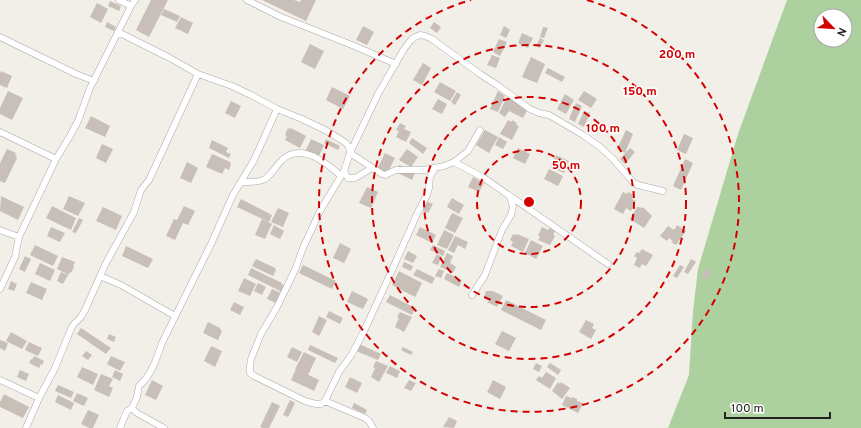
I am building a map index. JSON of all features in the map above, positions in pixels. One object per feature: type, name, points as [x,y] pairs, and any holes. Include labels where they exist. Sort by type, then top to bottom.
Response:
[{"type":"street","points":[[119,0],[131,6]]},
{"type":"street","points":[[0,288],[15,257],[19,238],[56,159],[78,121],[94,81],[135,0]]},
{"type":"street","points":[[247,0],[281,17],[396,64]]},
{"type":"street","points":[[118,32],[198,74],[232,86],[277,109],[327,131],[346,143],[349,147],[350,153],[385,175],[396,170],[424,170],[454,162],[468,151],[480,130]]},
{"type":"street","points":[[435,168],[430,177],[427,195],[414,220],[380,297],[352,354],[339,372],[326,401],[321,404],[316,404],[306,401],[254,376],[250,372],[250,366],[254,350],[261,334],[277,307],[295,270],[323,206],[343,174],[350,153],[378,94],[404,49],[415,37],[420,35],[425,36],[530,109],[549,116],[583,135],[600,147],[613,159],[633,182],[638,185],[663,191]]},
{"type":"street","points":[[0,37],[76,74],[94,81]]},
{"type":"street","points":[[26,428],[39,398],[55,368],[73,325],[81,317],[85,310],[106,263],[134,212],[141,190],[149,180],[198,74]]},
{"type":"street","points":[[120,428],[127,411],[132,408],[137,397],[139,386],[144,382],[152,368],[162,343],[214,238],[233,195],[249,170],[277,109]]},
{"type":"street","points":[[0,132],[56,159]]},
{"type":"street","points":[[241,182],[257,182],[264,180],[281,160],[288,155],[295,153],[304,153],[316,157],[348,178],[355,178],[372,168]]},
{"type":"street","points":[[454,162],[484,178],[608,264]]},
{"type":"street","points":[[424,170],[430,177]]},
{"type":"street","points":[[472,295],[485,275],[502,230],[511,215],[513,208],[510,196]]},
{"type":"street","points":[[0,230],[19,238]]},
{"type":"street","points":[[100,276],[121,285],[175,316]]},
{"type":"street","points":[[0,380],[39,398]]},
{"type":"street","points":[[326,401],[365,418],[369,421],[373,428]]},
{"type":"street","points":[[132,408],[136,413],[164,428]]},
{"type":"green space","points":[[787,0],[861,0],[861,428],[668,428],[689,375],[693,311],[698,269],[738,134]]},
{"type":"building","points":[[151,0],[168,0],[149,37],[136,30]]},
{"type":"building","points":[[262,0],[294,0],[300,2],[301,0],[316,0],[306,21]]},
{"type":"building","points":[[110,1],[121,6],[119,11],[108,6]]},
{"type":"building","points":[[97,3],[108,9],[101,23],[90,17]]},
{"type":"building","points":[[164,9],[180,16],[177,22],[161,15]]},
{"type":"building","points":[[181,17],[193,23],[188,34],[175,28]]},
{"type":"building","points":[[107,22],[116,27],[114,31],[105,27]]},
{"type":"building","points":[[434,22],[441,27],[437,33],[430,28]]},
{"type":"building","points":[[363,26],[374,32],[367,45],[356,40]]},
{"type":"building","points":[[504,26],[510,30],[506,38],[500,35]]},
{"type":"building","points":[[543,27],[548,28],[544,38],[540,37]]},
{"type":"building","points":[[522,33],[533,38],[528,48],[518,43]]},
{"type":"building","points":[[540,38],[544,40],[540,48],[536,46]]},
{"type":"building","points":[[499,39],[507,42],[500,56],[493,52]]},
{"type":"building","points":[[310,44],[324,51],[315,69],[301,62]]},
{"type":"building","points":[[492,55],[500,58],[496,68],[487,65]]},
{"type":"building","points":[[531,57],[545,64],[537,83],[522,77]]},
{"type":"building","points":[[423,63],[431,68],[422,85],[413,80]]},
{"type":"building","points":[[548,68],[565,77],[562,82],[545,73]]},
{"type":"building","points":[[1,71],[12,76],[7,88],[0,85]]},
{"type":"building","points":[[440,82],[456,91],[450,101],[434,92]]},
{"type":"building","points":[[332,87],[350,96],[343,109],[326,100]]},
{"type":"building","points":[[8,91],[23,98],[12,120],[0,114],[0,108]]},
{"type":"building","points":[[498,91],[505,96],[498,112],[490,109]]},
{"type":"building","points":[[584,91],[597,99],[591,108],[578,100]]},
{"type":"building","points":[[457,92],[461,95],[455,105],[451,102]]},
{"type":"building","points":[[565,94],[574,100],[566,114],[557,109]]},
{"type":"building","points":[[507,97],[528,109],[523,118],[509,111],[505,117],[499,113]]},
{"type":"building","points":[[438,99],[447,104],[442,114],[432,109]]},
{"type":"building","points":[[231,101],[241,106],[235,118],[225,113]]},
{"type":"building","points":[[576,103],[582,106],[575,122],[569,119]]},
{"type":"building","points":[[584,111],[590,113],[584,127],[578,124]]},
{"type":"building","points":[[91,116],[110,126],[105,137],[85,128]]},
{"type":"building","points":[[508,120],[511,122],[512,120],[519,126],[512,140],[500,134]]},
{"type":"building","points":[[400,123],[406,126],[404,129],[411,132],[406,142],[396,137],[399,131],[396,130]]},
{"type":"building","points":[[288,128],[291,128],[306,136],[300,148],[285,140],[287,136],[285,135]]},
{"type":"building","points":[[485,130],[498,137],[489,153],[476,145]]},
{"type":"building","points":[[626,130],[633,134],[625,153],[617,149]]},
{"type":"building","points":[[684,134],[693,138],[686,154],[677,150]]},
{"type":"building","points":[[499,137],[507,142],[503,149],[495,145]]},
{"type":"building","points":[[412,138],[427,148],[423,154],[409,143]]},
{"type":"building","points":[[311,139],[324,145],[318,158],[305,152]]},
{"type":"building","points":[[326,139],[340,146],[338,150],[324,143]]},
{"type":"building","points":[[212,140],[228,148],[226,152],[231,154],[229,158],[209,148]]},
{"type":"building","points":[[102,144],[113,149],[106,163],[96,158]]},
{"type":"building","points":[[518,148],[530,154],[525,164],[513,158]]},
{"type":"building","points":[[630,148],[635,152],[625,164],[620,159]]},
{"type":"building","points":[[7,149],[16,153],[15,155],[17,158],[5,183],[0,181],[0,163]]},
{"type":"building","points":[[407,149],[418,157],[411,167],[399,160]]},
{"type":"building","points":[[385,153],[395,158],[387,174],[377,169]]},
{"type":"building","points":[[212,154],[230,162],[231,164],[229,170],[225,168],[222,174],[206,167]]},
{"type":"building","points":[[556,155],[569,161],[564,173],[550,167]]},
{"type":"building","points":[[685,159],[693,163],[681,190],[673,186]]},
{"type":"building","points":[[187,162],[198,168],[191,183],[180,178]]},
{"type":"building","points":[[399,165],[415,173],[412,180],[396,172]]},
{"type":"building","points":[[549,169],[563,176],[558,186],[544,179]]},
{"type":"building","points":[[473,177],[484,183],[479,192],[468,187]]},
{"type":"building","points":[[367,187],[378,192],[371,208],[359,203]]},
{"type":"building","points":[[623,192],[627,194],[628,192],[634,195],[632,199],[636,201],[631,211],[626,208],[623,214],[614,209]]},
{"type":"building","points":[[1,196],[24,207],[18,220],[0,211]]},
{"type":"building","points":[[69,196],[85,203],[78,216],[63,209]]},
{"type":"building","points":[[452,198],[464,205],[459,214],[447,207]]},
{"type":"building","points":[[241,199],[272,215],[269,222],[237,207]]},
{"type":"building","points":[[426,201],[433,204],[428,213],[421,210]]},
{"type":"building","points":[[52,206],[76,218],[71,230],[46,218]]},
{"type":"building","points":[[184,206],[195,211],[188,225],[183,223],[175,240],[166,236],[174,219],[177,220]]},
{"type":"building","points":[[103,207],[122,216],[116,230],[96,221]]},
{"type":"building","points":[[637,207],[644,208],[652,216],[644,228],[630,219]]},
{"type":"building","points":[[278,208],[289,213],[283,227],[271,222]]},
{"type":"building","points":[[452,213],[463,218],[455,233],[445,228]]},
{"type":"building","points":[[79,218],[83,220],[76,233],[72,232]]},
{"type":"building","points":[[262,219],[272,224],[265,239],[255,235]]},
{"type":"building","points":[[274,225],[284,231],[280,239],[270,234]]},
{"type":"building","points":[[677,225],[686,231],[676,245],[671,242],[673,241],[669,238],[667,241],[660,236],[668,226],[674,230]]},
{"type":"building","points":[[51,227],[65,233],[60,242],[47,236]]},
{"type":"building","points":[[420,227],[436,235],[432,243],[416,235]]},
{"type":"building","points":[[542,227],[548,230],[550,228],[555,231],[553,235],[555,236],[550,245],[538,240]]},
{"type":"building","points":[[444,230],[454,235],[447,249],[437,245]]},
{"type":"building","points":[[513,234],[529,239],[523,252],[511,246],[513,242],[510,240]]},
{"type":"building","points":[[455,236],[468,242],[465,249],[458,245],[454,253],[448,250]]},
{"type":"building","points":[[531,240],[543,246],[536,259],[525,253]]},
{"type":"building","points":[[340,243],[351,249],[344,263],[333,258]]},
{"type":"building","points":[[35,245],[58,256],[53,266],[30,255]]},
{"type":"building","points":[[433,245],[445,251],[443,256],[430,250]]},
{"type":"building","points":[[126,246],[153,259],[148,268],[122,256]]},
{"type":"building","points":[[642,249],[653,255],[646,266],[642,264],[640,268],[634,265],[637,258],[634,256]]},
{"type":"building","points":[[408,251],[417,256],[413,263],[404,259]]},
{"type":"building","points":[[447,253],[453,256],[450,263],[456,267],[453,273],[440,267]]},
{"type":"building","points":[[437,254],[442,257],[438,265],[432,263]]},
{"type":"building","points":[[25,256],[31,259],[25,272],[19,269]]},
{"type":"building","points":[[62,257],[75,262],[69,275],[57,269]]},
{"type":"building","points":[[256,259],[275,268],[276,270],[273,276],[252,266]]},
{"type":"building","points":[[691,259],[696,262],[688,274],[684,272]]},
{"type":"building","points":[[404,262],[413,266],[411,271],[402,267]]},
{"type":"building","points":[[40,263],[55,270],[50,281],[35,274]]},
{"type":"building","points":[[303,265],[336,281],[332,289],[299,273]]},
{"type":"building","points":[[680,265],[684,267],[677,278],[673,276]]},
{"type":"building","points":[[251,268],[282,283],[281,284],[285,286],[282,292],[248,275]]},
{"type":"building","points":[[417,269],[435,278],[432,284],[413,275]]},
{"type":"building","points":[[439,269],[444,271],[441,278],[435,276]]},
{"type":"building","points":[[705,269],[712,273],[706,279],[701,276]]},
{"type":"building","points":[[399,271],[422,283],[415,297],[392,285]]},
{"type":"building","points":[[61,272],[68,275],[63,284],[57,281]]},
{"type":"building","points":[[447,273],[462,280],[459,287],[444,279]]},
{"type":"building","points":[[244,278],[256,284],[250,296],[238,291]]},
{"type":"building","points":[[11,281],[17,284],[14,291],[8,289]]},
{"type":"building","points":[[31,282],[47,289],[42,300],[26,293]]},
{"type":"building","points":[[258,283],[266,287],[262,295],[254,291]]},
{"type":"building","points":[[272,289],[281,293],[276,303],[267,299]]},
{"type":"building","points":[[352,291],[368,299],[363,309],[347,302]]},
{"type":"building","points":[[486,291],[493,291],[503,296],[497,307],[487,302],[491,300],[484,297]]},
{"type":"building","points":[[390,295],[415,308],[412,315],[386,302]]},
{"type":"building","points":[[506,300],[546,320],[541,330],[501,310]]},
{"type":"building","points":[[234,302],[244,307],[240,315],[230,310]]},
{"type":"building","points":[[329,311],[343,318],[340,324],[326,317]]},
{"type":"building","points":[[400,312],[412,317],[404,332],[395,327],[399,318],[397,317]]},
{"type":"building","points":[[319,316],[327,320],[319,336],[312,332]]},
{"type":"building","points":[[586,320],[594,324],[592,328],[596,330],[591,339],[579,332]]},
{"type":"building","points":[[208,322],[220,328],[222,331],[218,340],[203,333]]},
{"type":"building","points":[[81,328],[111,348],[106,354],[77,334]]},
{"type":"building","points":[[502,331],[516,338],[509,351],[495,344]]},
{"type":"building","points":[[11,332],[27,341],[22,349],[6,341]]},
{"type":"building","points":[[109,334],[116,337],[114,342],[107,339]]},
{"type":"building","points":[[0,340],[8,343],[5,351],[0,348]]},
{"type":"building","points":[[29,342],[42,348],[38,356],[25,350]]},
{"type":"building","points":[[359,344],[381,354],[378,360],[356,351]]},
{"type":"building","points":[[310,345],[338,358],[335,363],[308,350]]},
{"type":"building","points":[[211,346],[222,351],[215,367],[204,361]]},
{"type":"building","points":[[292,347],[302,352],[297,362],[287,357]]},
{"type":"building","points":[[403,347],[413,352],[411,355],[401,350]]},
{"type":"building","points":[[86,351],[92,355],[88,360],[82,356]]},
{"type":"building","points":[[304,352],[316,358],[308,375],[295,369]]},
{"type":"building","points":[[34,356],[44,361],[39,368],[29,363]]},
{"type":"building","points":[[111,356],[125,362],[120,371],[107,364]]},
{"type":"building","points":[[376,361],[388,366],[379,382],[371,377]]},
{"type":"building","points":[[536,363],[542,366],[539,372],[533,369]]},
{"type":"building","points":[[550,363],[561,370],[558,375],[547,367]]},
{"type":"building","points":[[390,366],[400,371],[397,378],[386,373]]},
{"type":"building","points":[[82,367],[98,374],[93,385],[77,377]]},
{"type":"building","points":[[296,369],[319,380],[314,391],[291,380]]},
{"type":"building","points":[[20,370],[29,374],[26,381],[17,377]]},
{"type":"building","points":[[115,370],[123,374],[120,381],[112,377]]},
{"type":"building","points":[[546,372],[556,378],[550,389],[536,380],[539,376],[542,378]]},
{"type":"building","points":[[101,374],[113,379],[109,386],[113,388],[109,397],[94,390]]},
{"type":"building","points":[[350,377],[362,383],[357,393],[345,387]]},
{"type":"building","points":[[152,380],[163,386],[156,400],[145,395]]},
{"type":"building","points":[[409,380],[416,383],[411,391],[404,388]]},
{"type":"building","points":[[493,380],[506,387],[500,399],[487,392]]},
{"type":"building","points":[[558,382],[560,384],[561,382],[570,388],[562,399],[552,391]]},
{"type":"building","points":[[58,385],[74,392],[71,398],[55,391]]},
{"type":"building","points":[[77,393],[88,398],[84,406],[73,401]]},
{"type":"building","points":[[4,394],[29,407],[23,418],[0,407],[0,402]]},
{"type":"building","points":[[58,395],[74,403],[71,410],[55,402]]},
{"type":"building","points":[[566,396],[573,397],[577,399],[577,401],[583,403],[578,413],[562,405]]},
{"type":"building","points":[[290,400],[295,403],[288,417],[283,415]]},
{"type":"building","points":[[272,402],[280,406],[269,428],[260,427]]},
{"type":"building","points":[[354,403],[367,410],[365,414],[352,408]]},
{"type":"building","points":[[88,410],[99,415],[93,428],[89,428],[81,424]]},
{"type":"building","points":[[449,417],[457,421],[454,428],[443,427]]}]
